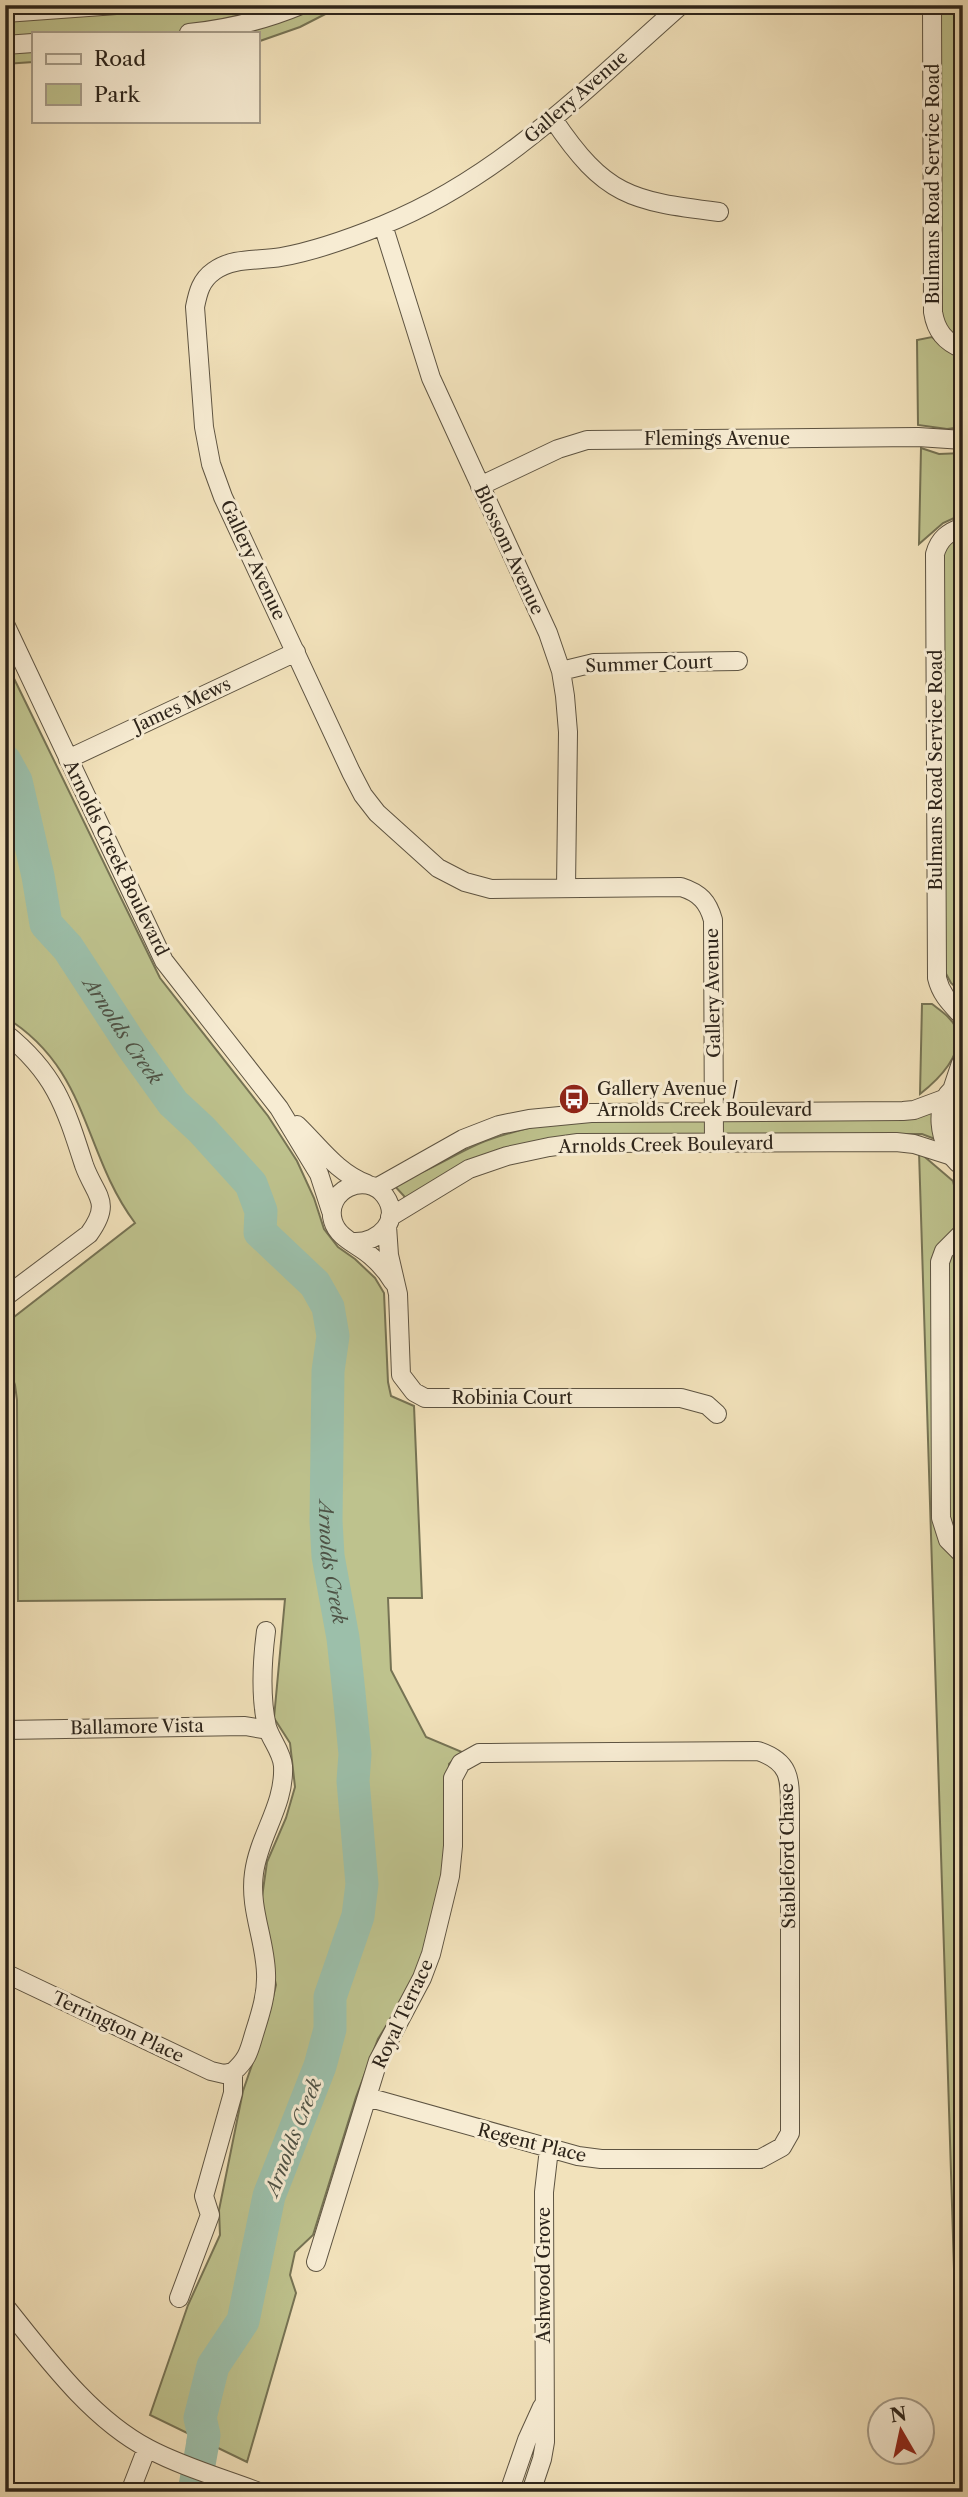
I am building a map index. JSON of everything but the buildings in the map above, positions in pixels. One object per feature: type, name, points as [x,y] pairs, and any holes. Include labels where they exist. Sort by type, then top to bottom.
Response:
[{"type":"street","points":[[5,13],[116,5]]},
{"type":"street","points":[[195,32],[276,16],[301,5]]},
{"type":"street","name":"Gallery Avenue","points":[[681,5],[553,119],[513,151],[456,190],[383,225],[282,257],[232,263],[205,279],[198,292],[195,307],[204,427],[211,464],[223,497],[363,795],[377,813],[438,869],[466,882],[491,889],[681,887],[693,891],[705,900],[710,908],[713,920],[714,1143]]},
{"type":"street","name":"Bulmans Road Service Road","points":[[932,5],[933,312],[935,325],[945,339],[963,349]]},
{"type":"street","points":[[5,45],[32,43]]},
{"type":"street","points":[[553,119],[594,173],[618,189],[639,199],[666,206],[719,212]]},
{"type":"street","name":"Blossom Avenue","points":[[383,225],[426,365],[548,633],[561,671],[568,732],[566,888]]},
{"type":"street","name":"Flemings Avenue","points":[[480,486],[558,449],[587,440],[918,437],[963,440]]},
{"type":"street","name":"Bulmans Road Service Road","points":[[963,527],[944,537],[938,544],[935,568],[937,978],[946,1000],[963,1017]]},
{"type":"street","name":"Arnolds Creek Boulevard","points":[[5,624],[164,961],[279,1108],[336,1166],[355,1180],[372,1186],[463,1139],[499,1125],[519,1121],[590,1113],[914,1110],[955,1091]]},
{"type":"street","name":"James Mews","points":[[68,758],[296,652]]},
{"type":"street","name":"Summer Court","points":[[561,671],[594,663],[738,661]]},
{"type":"street","points":[[5,1033],[26,1050],[58,1091],[102,1207],[99,1220],[89,1234],[5,1297]]},
{"type":"street","points":[[960,1163],[947,1144],[944,1112],[955,1091],[963,1065]]},
{"type":"street","name":"Arnolds Creek Boulevard","points":[[279,1108],[319,1174],[331,1211]]},
{"type":"street","name":"Arnolds Creek Boulevard","points":[[389,1222],[469,1169],[507,1156],[578,1143],[896,1142],[914,1143],[960,1163]]},
{"type":"street","points":[[354,1242],[372,1240],[381,1234],[389,1222],[389,1204],[384,1195],[372,1186],[350,1186],[341,1191],[331,1211],[333,1222],[337,1231],[345,1238],[372,1256],[397,1288]]},
{"type":"street","name":"Robinia Court","points":[[389,1222],[389,1255],[397,1288],[401,1375],[414,1392],[425,1398],[681,1398],[707,1405],[717,1414]]},
{"type":"street","points":[[963,1232],[944,1251],[940,1262],[940,1275],[941,1518],[947,1540],[963,1555]]},
{"type":"street","points":[[180,2298],[210,2215],[204,2196],[233,2094],[233,2072],[245,2061],[265,1995],[266,1972],[253,1910],[254,1873],[264,1838],[282,1795],[283,1763],[268,1730],[262,1656],[266,1631]]},
{"type":"street","name":"Ballamore Vista","points":[[5,1730],[246,1726],[268,1730]]},
{"type":"street","name":"Stableford Chase","points":[[461,1763],[479,1754],[490,1753],[758,1751],[771,1755],[780,1762],[790,1783],[790,2133],[782,2147]]},
{"type":"street","name":"Royal Terrace","points":[[316,2262],[378,2061],[417,1989],[431,1954],[450,1876],[453,1778],[461,1763]]},
{"type":"street","name":"Terrington Place","points":[[5,1973],[211,2071],[224,2074],[233,2072]]},
{"type":"street","name":"Regent Place","points":[[367,2097],[549,2149],[601,2160],[760,2159],[782,2147]]},
{"type":"street","name":"Ashwood Grove","points":[[531,2492],[545,2442],[544,2192],[549,2149]]},
{"type":"street","points":[[5,2306],[61,2376],[107,2419],[147,2448],[189,2467],[258,2492]]},
{"type":"street","name":"Ashwood Grove","points":[[509,2492],[544,2400]]},
{"type":"street","points":[[130,2492],[147,2448]]},
{"type":"green space","points":[[5,5],[343,5],[300,27],[259,41],[259,32],[32,32],[32,62],[5,64]]},
{"type":"green space","points":[[938,5],[963,5],[963,340],[953,335],[941,321]]},
{"type":"green space","points":[[932,337],[963,359],[963,427],[947,429],[918,425],[917,340]]},
{"type":"green space","points":[[921,448],[939,454],[963,453],[963,514],[943,523],[919,544]]},
{"type":"green space","points":[[963,535],[963,994],[951,983],[944,970],[941,555],[948,543]]},
{"type":"green space","points":[[5,660],[160,978],[268,1116],[297,1161],[314,1198],[324,1229],[338,1247],[375,1278],[384,1293],[391,1396],[414,1406],[422,1598],[388,1598],[391,1670],[426,1737],[462,1752],[449,1764],[445,1882],[434,1932],[411,1986],[378,2039],[356,2097],[313,2235],[295,2252],[290,2275],[296,2293],[247,2462],[150,2415],[188,2305],[220,2235],[219,2210],[243,2091],[267,2021],[276,1985],[260,1911],[267,1862],[286,1818],[295,1787],[290,1743],[274,1718],[285,1599],[18,1601],[17,1400],[5,1356],[5,1324],[135,1223],[104,1168],[70,1086],[54,1061],[33,1038],[5,1017]]},
{"type":"green space","points":[[922,1004],[932,1004],[946,1015],[954,1024],[958,1038],[948,1066],[920,1094]]},
{"type":"green space","points":[[940,1108],[940,1141],[922,1134],[611,1135],[480,1161],[409,1212],[404,1196],[392,1183],[425,1171],[487,1140],[553,1122]]},
{"type":"green space","points":[[919,1152],[953,1181],[960,1210],[963,2492],[961,2492]]},
{"type":"waterway","name":"Arnolds Creek","points":[[5,761],[16,781],[46,924],[68,948],[173,1103],[202,1130],[251,1184],[261,1211],[260,1232],[315,1284],[328,1307],[333,1336],[328,1371],[326,1521],[328,1556],[343,1638],[349,1693],[362,1884],[358,1916],[330,1997],[330,2029],[320,2066],[269,2196],[243,2321],[213,2366],[200,2418],[203,2441]]},
{"type":"waterway","name":"Arnolds Creek","points":[[194,2492],[203,2442]]},
{"type":"place","name":"Gallery Avenue / Arnolds Creek Boulevard","points":[[574,1099]]}]
